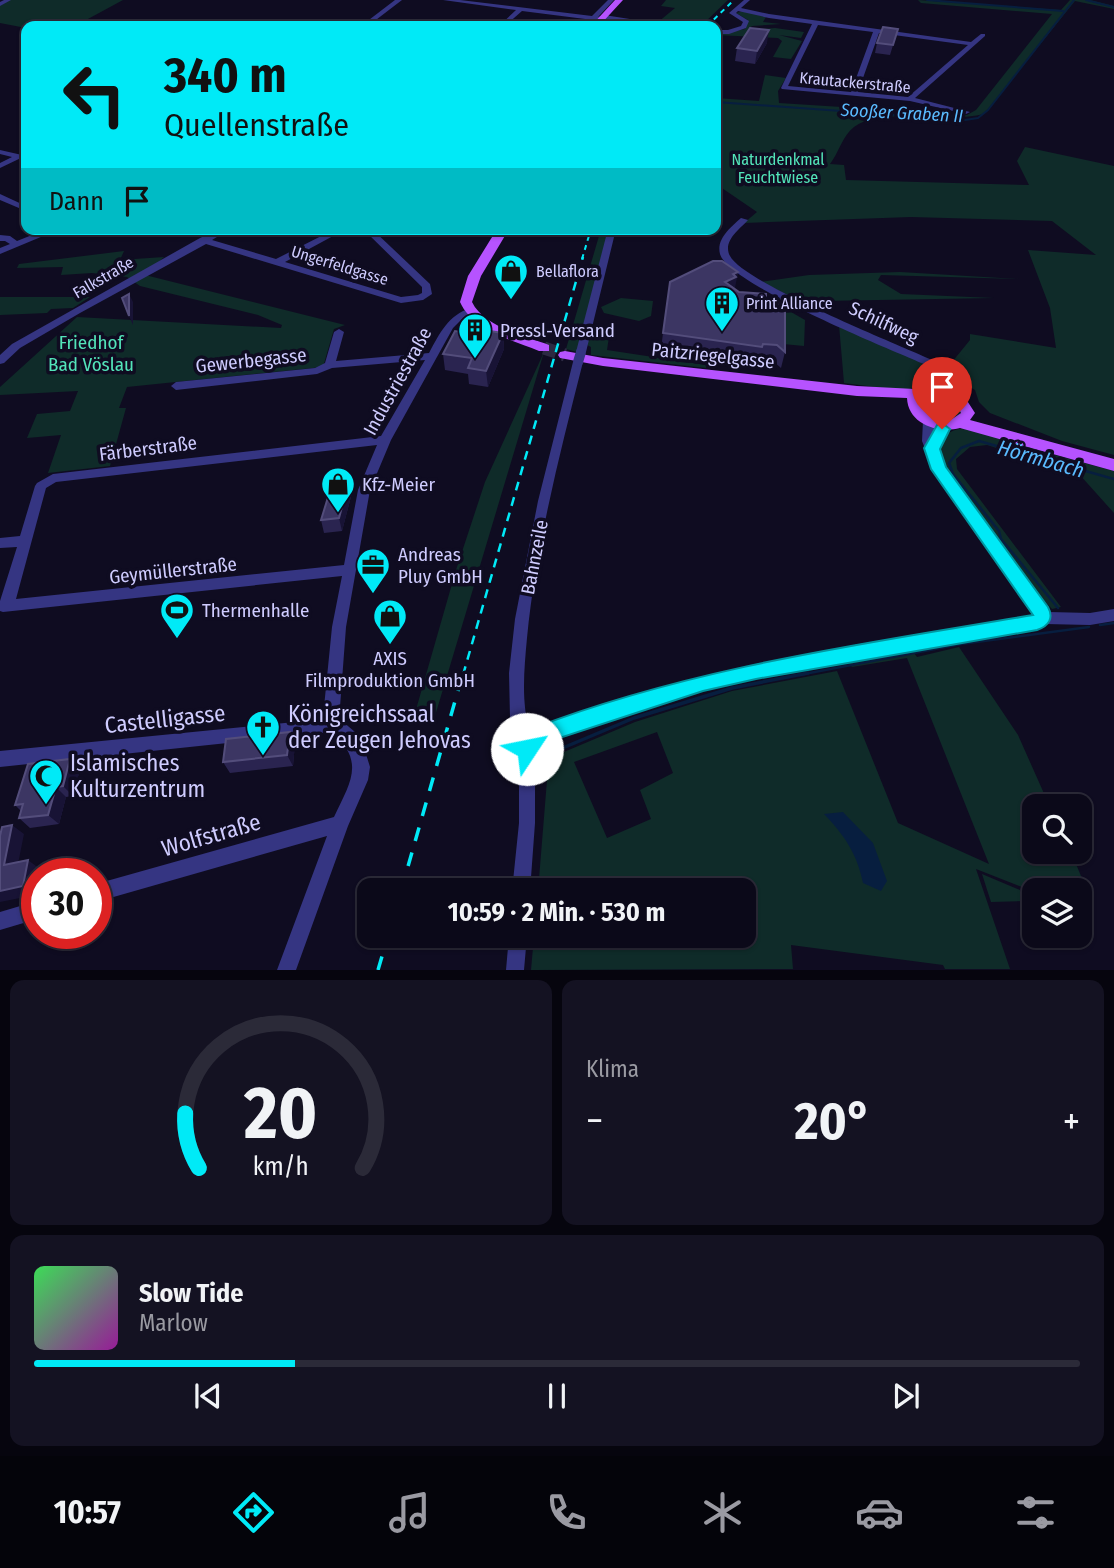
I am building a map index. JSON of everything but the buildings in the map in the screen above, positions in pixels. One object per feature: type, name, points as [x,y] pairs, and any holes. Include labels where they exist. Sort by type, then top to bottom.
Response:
[{"type":"main road","points":[[598,20],[619,0]]},
{"type":"main road","points":[[500,235],[468,289],[466,302],[471,311],[496,328],[544,348]]},
{"type":"main road","name":"Paitzriegelgasse","points":[[575,356],[603,362],[858,391],[917,394],[926,390],[939,390]]},
{"type":"main road","points":[[939,390],[963,401],[958,420]]},
{"type":"main road","name":"Paitzriegelgasse","points":[[858,391],[915,410]]},
{"type":"main road","points":[[917,394],[912,401],[915,410],[929,421],[958,420],[1114,465]]},
{"type":"street","points":[[0,4],[9,0]]},
{"type":"street","points":[[372,21],[399,0]]},
{"type":"street","points":[[446,0],[598,20],[611,0]]},
{"type":"street","points":[[735,11],[747,0]]},
{"type":"street","points":[[538,12],[544,6]]},
{"type":"street","points":[[508,21],[520,10]]},
{"type":"street","points":[[735,11],[972,44]]},
{"type":"street","points":[[721,32],[736,31],[744,27],[746,21],[735,11]]},
{"type":"street","name":"Krautackerstraße","points":[[816,22],[784,88],[910,99],[966,112]]},
{"type":"street","points":[[855,94],[877,30]]},
{"type":"street","points":[[910,99],[983,35]]},
{"type":"street","points":[[0,152],[19,157],[0,166]]},
{"type":"street","points":[[0,197],[21,207]]},
{"type":"street","name":"Schilfweg","points":[[744,220],[730,232],[724,248],[728,262],[738,271],[769,290],[928,362],[942,378],[939,390]]},
{"type":"street","points":[[0,251],[40,235]]},
{"type":"street","name":"Falkstraße","points":[[0,361],[16,346],[213,235]]},
{"type":"street","points":[[278,262],[330,235]]},
{"type":"street","name":"Ungerfeldgasse","points":[[203,240],[401,300],[420,298],[426,293],[428,286],[373,235]]},
{"type":"street","name":"Bahnzeile","points":[[523,878],[527,823],[527,749],[521,739],[517,715],[521,631],[575,356],[610,235]]},
{"type":"street","points":[[0,238],[7,238],[16,244]]},
{"type":"street","name":"Industriestraße","points":[[350,570],[363,490],[386,440],[449,327],[460,315],[471,311]]},
{"type":"street","name":"Gewerbegasse","points":[[330,365],[339,332]]},
{"type":"street","points":[[0,346],[16,346]]},
{"type":"street","name":"Gewerbegasse","points":[[176,386],[317,371],[330,365],[431,356]]},
{"type":"street","points":[[932,448],[958,420]]},
{"type":"street","points":[[929,421],[928,441],[939,469],[1042,612],[1042,618]]},
{"type":"street","name":"Färberstraße","points":[[4,606],[41,486],[53,478],[386,440]]},
{"type":"street","points":[[0,543],[25,541]]},
{"type":"street","points":[[286,970],[340,824],[360,780],[362,767],[349,737],[335,724],[332,707],[336,652],[350,570]]},
{"type":"street","name":"Geymüllerstraße","points":[[4,606],[350,570]]},
{"type":"street","points":[[527,749],[538,736],[703,683],[756,670],[1037,622],[1042,618],[1090,619],[1114,615]]},
{"type":"street","name":"Castelligasse","points":[[0,759],[335,724]]},
{"type":"street","name":"Wolfstraße","points":[[112,888],[340,824]]},
{"type":"street","points":[[0,921],[21,915]]},
{"type":"street","points":[[515,970],[517,948]]},
{"type":"green space","points":[[6,0],[123,0],[84,21],[21,21],[21,27],[0,23],[0,3]]},
{"type":"green space","points":[[666,0],[728,0],[706,21],[659,21],[675,8],[661,6]]},
{"type":"green space","name":"Naturdenkmal Feuchtwiese","points":[[918,0],[1061,10],[1070,0],[1090,0],[1114,6],[1114,9],[1075,1],[984,114],[969,117],[898,116],[866,121],[850,130],[830,164],[844,165],[846,180],[1029,185],[1017,161],[1025,147],[1114,166],[1114,455],[1062,441],[990,413],[979,402],[975,390],[946,373],[970,340],[970,334],[1056,348],[1050,308],[1028,250],[1096,255],[1052,221],[911,217],[744,223],[757,212],[721,187],[721,98],[759,101],[765,75],[786,78],[778,91],[779,103],[967,115],[976,110],[1052,14],[921,3]]},
{"type":"green space","points":[[743,11],[766,17],[763,22],[781,24],[752,26],[748,30],[775,28],[804,32],[801,38],[779,35],[802,41],[791,59],[773,57],[782,41],[778,38],[721,35],[745,29],[748,20],[736,13]]},
{"type":"green space","points":[[599,235],[607,235],[577,352],[566,349]]},
{"type":"green space","name":"Friedhof Bad Vöslau","points":[[124,251],[120,260],[164,257],[145,275],[345,325],[334,329],[323,367],[127,387],[119,408],[126,408],[110,466],[48,473],[61,435],[27,438],[37,414],[70,411],[78,391],[0,395],[0,387],[77,317],[281,328],[282,325],[258,315],[140,286],[127,277],[92,273],[61,275],[63,267],[17,268],[19,264]]},
{"type":"green space","points":[[900,272],[1019,279],[881,275],[878,280],[901,294],[994,298],[821,301],[811,306],[761,282],[809,275]]},
{"type":"green space","points":[[773,294],[920,359],[932,372],[933,385],[916,386],[906,391],[844,383],[839,325],[771,296]]},
{"type":"green space","points":[[0,297],[90,297],[73,308],[51,309],[47,313],[0,315]]},
{"type":"green space","points":[[621,298],[653,301],[651,316],[639,321],[604,313],[601,307]]},
{"type":"green space","points":[[791,312],[805,320],[804,346],[783,344],[783,313]]},
{"type":"green space","points":[[589,335],[609,337],[607,350],[706,365],[706,368],[591,355],[591,347],[587,345]]},
{"type":"green space","points":[[544,352],[435,716],[413,720],[456,570],[485,482]]},
{"type":"green space","points":[[935,393],[954,400],[961,412],[953,419],[943,420],[922,412],[919,398]]},
{"type":"green space","points":[[965,428],[980,430],[1043,452],[1114,471],[1114,513],[1079,474],[987,445],[970,447],[956,459],[957,469],[1061,607],[1052,609],[1035,591],[943,465],[943,439],[951,432]]},
{"type":"green space","points":[[959,647],[1018,735],[1044,794],[1022,794],[1022,864],[1076,864],[1082,878],[1022,878],[1022,887],[976,869],[1010,969],[945,969],[943,965],[791,945],[793,969],[531,970],[533,948],[756,948],[756,878],[539,878],[548,768],[545,760],[635,722],[732,691],[837,671],[898,823],[989,864],[907,658],[852,667],[847,661],[911,649],[917,657]],"holes":[[[657,732],[673,773],[640,790],[651,819],[607,838],[574,762]]]},
{"type":"green space","points":[[982,874],[1020,890],[1022,896],[1022,901],[991,902]]},
{"type":"water","points":[[843,812],[873,843],[887,881],[881,891],[863,883],[849,846],[824,814]]},
{"type":"waterway","points":[[927,0],[1063,11]]},
{"type":"waterway","name":"Sooßer Graben II","points":[[721,102],[965,120],[978,118],[988,110],[1074,0]]},
{"type":"waterway","points":[[1086,0],[1114,7]]},
{"type":"waterway","name":"Hörmbach","points":[[1058,608],[1001,539],[999,531],[953,474],[949,463],[961,448],[979,441],[1114,479]]},
{"type":"waterway","name":"Hörmbach","points":[[1100,625],[1114,623]]},
{"type":"waterway","name":"Hörmbach","points":[[799,675],[961,644],[1089,627]]},
{"type":"waterway","name":"Hörmbach","points":[[546,755],[634,718],[732,688],[808,673]]},
{"type":"tunnel","points":[[544,348],[565,355]]},
{"type":"railway","points":[[712,21],[734,0]]},
{"type":"railway","points":[[582,259],[589,235]]},
{"type":"railway","points":[[463,675],[583,257]]},
{"type":"railway","points":[[405,878],[463,673]]},
{"type":"railway","points":[[378,970],[384,948]]},
{"type":"place","name":"Bellaflora","points":[[511,301]]},
{"type":"place","name":"Print Alliance","points":[[722,333]]},
{"type":"place","name":"Pressl-Versand","points":[[475,360]]},
{"type":"place","name":"Kfz-Meier","points":[[338,514]]},
{"type":"place","name":"Andreas Pluy GmbH","points":[[373,595]]},
{"type":"place","name":"Thermenhalle","points":[[177,640]]},
{"type":"place","name":"AXIS Filmproduktion GmbH","points":[[390,646]]},
{"type":"place","name":"Königreichssaal der Zeugen Jehovas","points":[[263,757]]},
{"type":"place","name":"Islamisches Kulturzentrum","points":[[46,806]]},
{"type":"route","points":[[527,749],[538,736],[703,683],[756,670],[1037,622],[1042,618],[1042,612],[934,461],[932,448],[942,429]]}]
